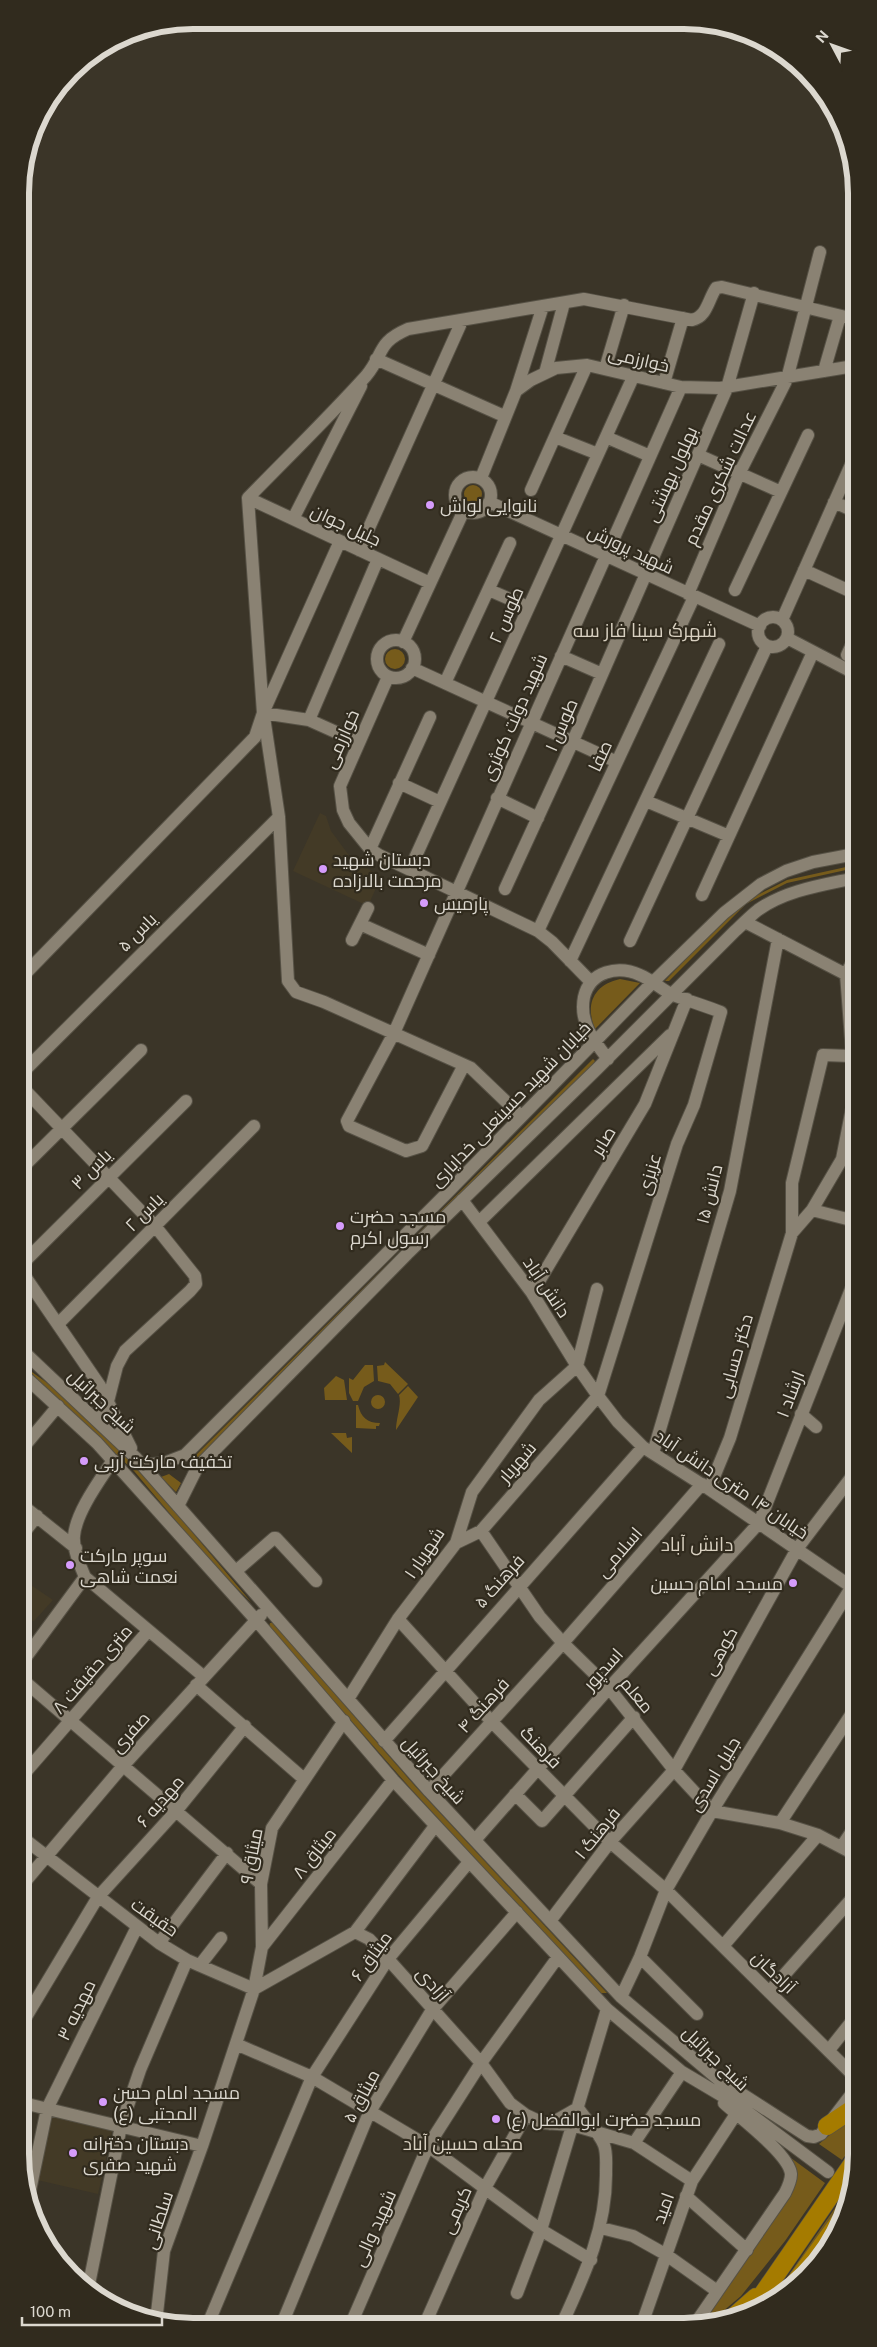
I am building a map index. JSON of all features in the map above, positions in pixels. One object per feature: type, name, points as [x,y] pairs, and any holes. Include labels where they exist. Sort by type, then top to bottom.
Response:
[{"type":"highway","points":[[826,2126],[848,2111]]},
{"type":"highway","points":[[758,2300],[847,2171]]},
{"type":"highway","points":[[745,2307],[764,2290]]},
{"type":"street","name":"عدالت شکری مقدم","points":[[691,595],[740,472],[787,378],[820,252]]},
{"type":"street","points":[[293,519],[376,359],[391,336],[408,329],[584,299],[624,305],[683,318],[698,319],[704,314],[716,288],[722,287],[754,293],[848,318]]},
{"type":"street","name":"بهلول بهشتی","points":[[646,574],[727,388],[754,293]]},
{"type":"street","points":[[545,373],[564,303]]},
{"type":"street","points":[[605,369],[624,305]]},
{"type":"street","points":[[480,478],[504,416],[516,391],[543,306]]},
{"type":"street","points":[[824,371],[840,316]]},
{"type":"street","points":[[664,383],[683,318]]},
{"type":"street","points":[[359,550],[462,321]]},
{"type":"street","points":[[376,359],[504,416]]},
{"type":"street","points":[[531,490],[586,365]]},
{"type":"street","name":"خوارزمی","points":[[516,391],[531,380],[562,366],[586,365],[681,387],[727,388],[824,371],[848,370]]},
{"type":"street","points":[[367,374],[248,498],[263,713],[279,817],[288,981],[296,992],[471,1068],[521,1116]]},
{"type":"street","name":"طوس ۲","points":[[410,870],[634,375]]},
{"type":"street","name":"شهید دولت کوثری","points":[[464,1065],[422,1146],[414,1150],[406,1152],[353,1129],[347,1121],[394,1033],[455,891],[681,387]]},
{"type":"street","points":[[735,590],[808,435]]},
{"type":"street","points":[[555,437],[598,454]]},
{"type":"street","points":[[606,437],[650,456]]},
{"type":"street","points":[[698,454],[781,492]]},
{"type":"street","points":[[782,620],[848,471]]},
{"type":"street","points":[[468,477],[480,478],[490,491],[489,502],[476,512],[464,510],[456,501],[456,489],[468,477]]},
{"type":"street","name":"جلیل جوان","points":[[248,498],[430,583]]},
{"type":"street","name":"شهید پرورش","points":[[489,502],[760,626]]},
{"type":"street","points":[[834,502],[848,508]]},
{"type":"street","points":[[403,642],[464,510]]},
{"type":"street","points":[[29,970],[255,737],[263,713],[340,541]]},
{"type":"street","points":[[445,683],[510,543]]},
{"type":"street","points":[[309,720],[378,559]]},
{"type":"street","points":[[804,570],[848,591]]},
{"type":"street","name":"طوس ۱","points":[[505,889],[573,741],[646,574]]},
{"type":"street","points":[[489,590],[528,608]]},
{"type":"street","name":"صفا","points":[[538,931],[617,762],[691,595]]},
{"type":"street","points":[[772,618],[782,620],[787,628],[787,638],[781,645],[767,646],[760,639],[760,626],[772,618]]},
{"type":"street","points":[[787,638],[848,670]]},
{"type":"street","points":[[388,642],[403,642],[414,653],[412,668],[401,678],[388,677],[383,674],[377,663],[379,650],[388,642]]},
{"type":"street","points":[[570,961],[719,644]]},
{"type":"street","points":[[630,941],[767,646]]},
{"type":"street","points":[[702,894],[813,652]]},
{"type":"street","points":[[560,656],[602,674]]},
{"type":"street","points":[[412,668],[617,762]]},
{"type":"street","name":"خوارزمی","points":[[388,677],[340,786],[341,800],[349,823],[370,849],[379,855],[538,931],[590,981]]},
{"type":"street","points":[[263,713],[309,720],[358,742]]},
{"type":"street","points":[[370,849],[430,717]]},
{"type":"street","points":[[399,784],[440,802]]},
{"type":"street","points":[[497,798],[538,818]]},
{"type":"street","points":[[646,801],[729,836]]},
{"type":"street","name":"یاس ۵","points":[[29,1066],[279,817]]},
{"type":"street","name":"خیابان شهید حسینعلی خدایاری","points":[[139,1461],[164,1463],[185,1455],[652,983],[724,913],[761,884],[786,871],[813,862],[848,855]]},
{"type":"street","name":"خیابان شهید حسینعلی خدایاری","points":[[178,1506],[197,1468],[462,1200],[608,1059],[745,922],[758,910],[782,898],[797,892],[848,880]]},
{"type":"street","points":[[352,940],[368,908]]},
{"type":"street","points":[[745,922],[848,976]]},
{"type":"street","points":[[360,924],[429,955]]},
{"type":"street","name":"دانش ۱۵","points":[[648,1450],[730,1192],[778,939]]},
{"type":"street","points":[[608,1059],[595,1042],[583,1017],[585,996],[590,981],[598,975],[617,972],[640,975],[652,983]]},
{"type":"street","name":"عزیزی","points":[[598,1396],[677,1144],[694,1105],[721,1012],[672,994],[652,983]]},
{"type":"street","name":"صابر","points":[[532,1292],[645,1104],[687,999]]},
{"type":"street","points":[[479,1222],[674,1031]]},
{"type":"street","points":[[29,1161],[141,1050]]},
{"type":"street","name":"دکتر حسابی","points":[[706,1487],[730,1438],[792,1233],[792,1183],[823,1055],[848,1056]]},
{"type":"street","points":[[29,1095],[155,1226],[195,1276],[196,1284],[125,1352],[117,1366],[108,1402],[101,1413],[92,1416]]},
{"type":"street","name":"یاس ۳","points":[[29,1257],[186,1101]]},
{"type":"street","name":"یاس ۲","points":[[58,1324],[254,1126]]},
{"type":"street","name":"دکتر حسابی","points":[[792,1233],[812,1210],[842,1159],[848,1128]]},
{"type":"street","name":"دانش آباد","points":[[462,1200],[532,1292],[577,1366],[598,1396]]},
{"type":"street","points":[[812,1210],[848,1219]]},
{"type":"street","points":[[29,1282],[100,1386],[139,1461]]},
{"type":"street","points":[[577,1366],[596,1289]]},
{"type":"street","name":"ارشاد ۱","points":[[760,1523],[848,1297]]},
{"type":"street","name":"شیخ جبرائیل","points":[[29,1358],[139,1461],[428,1791],[621,1997],[719,2080],[739,2110]]},
{"type":"street","name":"شهریار ۱","points":[[348,1699],[398,1620],[456,1543],[472,1492],[539,1400],[577,1366]]},
{"type":"street","name":"شیخ جبرائیل","points":[[29,1380],[113,1460],[344,1720],[393,1780],[607,2010],[682,2072],[739,2110]]},
{"type":"street","name":"خیابان ۱۴ متری دانش آباد","points":[[598,1396],[618,1422],[648,1450],[848,1581]]},
{"type":"street","name":"شهریار","points":[[456,1543],[481,1530],[598,1396]]},
{"type":"street","points":[[29,1441],[58,1406]]},
{"type":"street","points":[[801,1414],[816,1428]]},
{"type":"street","name":"فرهنگ ۵","points":[[384,1741],[519,1585],[648,1450]]},
{"type":"street","points":[[185,1455],[187,1462],[197,1468]]},
{"type":"street","points":[[113,1460],[84,1507],[74,1536],[85,1577],[148,1632],[245,1726],[304,1779]]},
{"type":"street","name":"کوهی","points":[[674,1770],[798,1548],[848,1482]]},
{"type":"street","name":"اسلامی","points":[[563,1643],[706,1487]]},
{"type":"street","points":[[29,1510],[76,1548]]},
{"type":"street","points":[[29,1526],[37,1516]]},
{"type":"street","name":"اسدپور","points":[[474,1840],[609,1688],[760,1523]]},
{"type":"street","name":"معلم","points":[[481,1530],[540,1617],[563,1643],[609,1688],[634,1717],[674,1770],[712,1810]]},
{"type":"street","points":[[236,1571],[276,1538],[316,1581]]},
{"type":"street","points":[[29,1653],[85,1577]]},
{"type":"street","name":"جلیل اسدی","points":[[621,1997],[640,1957],[666,1890],[712,1810],[848,1595]]},
{"type":"street","name":"صفری","points":[[29,1877],[123,1766],[268,1608]]},
{"type":"street","name":"فرهنگ","points":[[398,1620],[492,1722],[610,1842],[666,1890]]},
{"type":"street","name":"۸ متری حقیقت","points":[[29,1768],[148,1632]]},
{"type":"street","name":"فرهنگ ۴","points":[[428,1791],[563,1643]]},
{"type":"street","points":[[29,1685],[262,1884]]},
{"type":"street","points":[[515,1794],[542,1821],[634,1717]]},
{"type":"street","points":[[780,1823],[848,1719]]},
{"type":"street","name":"میثاق ۹","points":[[254,1989],[262,1947],[262,1884],[272,1828],[344,1720]]},
{"type":"street","name":"مهدیه ۶","points":[[29,2012],[98,1897],[176,1810],[245,1726]]},
{"type":"street","name":"فرهنگ ۱","points":[[550,1920],[610,1842],[674,1770]]},
{"type":"street","name":"میثاق ۸","points":[[262,1947],[393,1780]]},
{"type":"street","points":[[712,1810],[780,1823],[818,1835],[848,1850]]},
{"type":"street","points":[[254,1989],[355,1932],[435,1826]]},
{"type":"street","points":[[723,1946],[818,1835]]},
{"type":"street","points":[[842,1846],[848,1837]]},
{"type":"street","name":"حقیقت","points":[[29,1843],[159,1943],[187,1960],[254,1989]]},
{"type":"street","points":[[159,1943],[227,1853]]},
{"type":"street","name":"میثاق ۶","points":[[211,2318],[312,2077],[388,1959],[469,1862]]},
{"type":"street","name":"آزادگان","points":[[666,1890],[848,2070]]},
{"type":"street","points":[[769,1992],[848,1903]]},
{"type":"street","name":"میثاق ۵","points":[[285,2318],[370,2113],[432,2010],[517,1912]]},
{"type":"street","name":"مهدیه ۳","points":[[32,2183],[47,2109],[137,1927]]},
{"type":"street","name":"آزادی","points":[[355,1932],[369,1939],[388,1959],[481,2063],[510,2103],[526,2115],[549,2124],[572,2125],[634,2143],[692,2181]]},
{"type":"street","points":[[200,1965],[221,1938]]},
{"type":"street","name":"شهید والی","points":[[354,2318],[428,2146],[481,2063],[558,1957]]},
{"type":"street","points":[[640,1957],[697,2014]]},
{"type":"street","points":[[90,2281],[121,2126],[140,2070],[187,1960]]},
{"type":"street","name":"سلطانی","points":[[157,2314],[164,2251],[202,2146],[254,1989]]},
{"type":"street","points":[[517,2292],[542,2230],[607,2010]]},
{"type":"street","points":[[829,2050],[848,2026]]},
{"type":"street","points":[[236,2044],[312,2077],[428,2146],[542,2230],[591,2260]]},
{"type":"street","points":[[634,2143],[682,2072]]},
{"type":"street","points":[[719,2080],[807,2136],[814,2137],[821,2134],[848,2097]]},
{"type":"street","points":[[29,2104],[202,2146]]},
{"type":"street","points":[[549,2124],[578,2108]]},
{"type":"street","points":[[565,2318],[591,2260],[601,2228],[607,2185],[605,2147],[578,2108]]},
{"type":"street","points":[[739,2110],[828,2172]]},
{"type":"street","points":[[700,2317],[747,2250],[789,2183],[791,2174],[787,2162],[739,2110]]},
{"type":"street","name":"امید","points":[[644,2318],[692,2181],[739,2110]]},
{"type":"street","name":"کریمی","points":[[428,2318],[485,2188],[526,2115]]},
{"type":"street","points":[[686,2196],[747,2250]]},
{"type":"street","points":[[601,2228],[633,2236],[665,2254],[717,2292]]},
{"type":"shaded area","points":[[469,485],[477,485],[482,490],[480,501],[469,503],[464,498],[464,490]]},
{"type":"shaded area","points":[[395,649],[402,652],[405,659],[402,666],[395,669],[388,666],[385,659],[388,652]]},
{"type":"shaded area","points":[[320,813],[326,816],[331,831],[351,858],[381,877],[368,906],[293,871]]},
{"type":"shaded area","points":[[848,867],[848,870],[787,883],[746,904],[669,981],[665,981],[720,923],[744,902],[787,880]]},
{"type":"shaded area","points":[[620,979],[640,983],[595,1029],[591,1012],[591,1004],[594,997],[603,986]]},
{"type":"shaded area","points":[[593,1059],[595,1061],[592,1066],[197,1460],[192,1459]]},
{"type":"shaded area","points":[[385,1362],[408,1384],[398,1394],[390,1384],[378,1381],[377,1366],[384,1365]]},
{"type":"shaded area","points":[[365,1365],[373,1365],[374,1381],[364,1387],[358,1401],[353,1401],[349,1393],[349,1378],[353,1380]]},
{"type":"shaded area","points":[[29,1370],[53,1387],[138,1468],[251,1602],[214,1566],[134,1471]]},
{"type":"shaded area","points":[[336,1376],[344,1380],[347,1400],[325,1400],[324,1388]]},
{"type":"shaded area","points":[[408,1386],[418,1397],[396,1430],[400,1403],[399,1395]]},
{"type":"shaded area","points":[[378,1395],[383,1397],[385,1402],[383,1407],[378,1409],[373,1407],[371,1402],[373,1397]]},
{"type":"shaded area","points":[[356,1405],[358,1405],[365,1418],[372,1422],[380,1423],[379,1426],[376,1426],[376,1429],[356,1428]]},
{"type":"shaded area","points":[[331,1433],[346,1433],[347,1438],[352,1437],[352,1453]]},
{"type":"shaded area","points":[[169,1474],[181,1483],[176,1492],[161,1477]]},
{"type":"shaded area","points":[[29,1584],[53,1600],[34,1621],[30,1620],[29,1622]]},
{"type":"shaded area","points":[[270,1623],[273,1623],[415,1786],[607,1993],[601,1993],[593,1986],[411,1789],[269,1627]]},
{"type":"shaded area","name":"دبستان دخترانه شهید صفری","points":[[48,2113],[113,2127],[98,2194],[33,2179]]},
{"type":"shaded area","points":[[848,2120],[848,2151],[842,2160],[819,2144]]},
{"type":"shaded area","points":[[791,2158],[825,2183],[785,2241],[741,2296],[720,2314],[707,2316],[795,2172]]},
{"type":"shaded area","points":[[843,2196],[837,2213],[793,2277],[781,2287]]},
{"type":"place","name":"نانوایی لواش","points":[[430,505]]},
{"type":"place","name":"دبستان شهید مرحمت بالازاده","points":[[323,869]]},
{"type":"place","name":"پارمیس","points":[[424,903]]},
{"type":"place","name":"مسجد حضرت رسول اکرم","points":[[340,1226]]},
{"type":"place","name":"تخفیف مارکت آربی","points":[[84,1461]]},
{"type":"place","name":"سوپر مارکت نعمت شاهی","points":[[70,1565]]},
{"type":"place","name":"مسجد امام حسین","points":[[793,1583]]},
{"type":"place","name":"مسجد امام حسن المجتبی (ع)","points":[[103,2102]]},
{"type":"place","name":"مسجد حضرت ابوالفضل (ع)","points":[[496,2119]]},
{"type":"place","name":"دبستان دخترانه شهید صفری","points":[[73,2153]]},
{"type":"district","name":"شهرک سینا فاز سه","points":[[645,630]]},
{"type":"district","name":"دانش آباد","points":[[697,1544]]},
{"type":"district","name":"محله حسین آباد","points":[[463,2143]]}]
